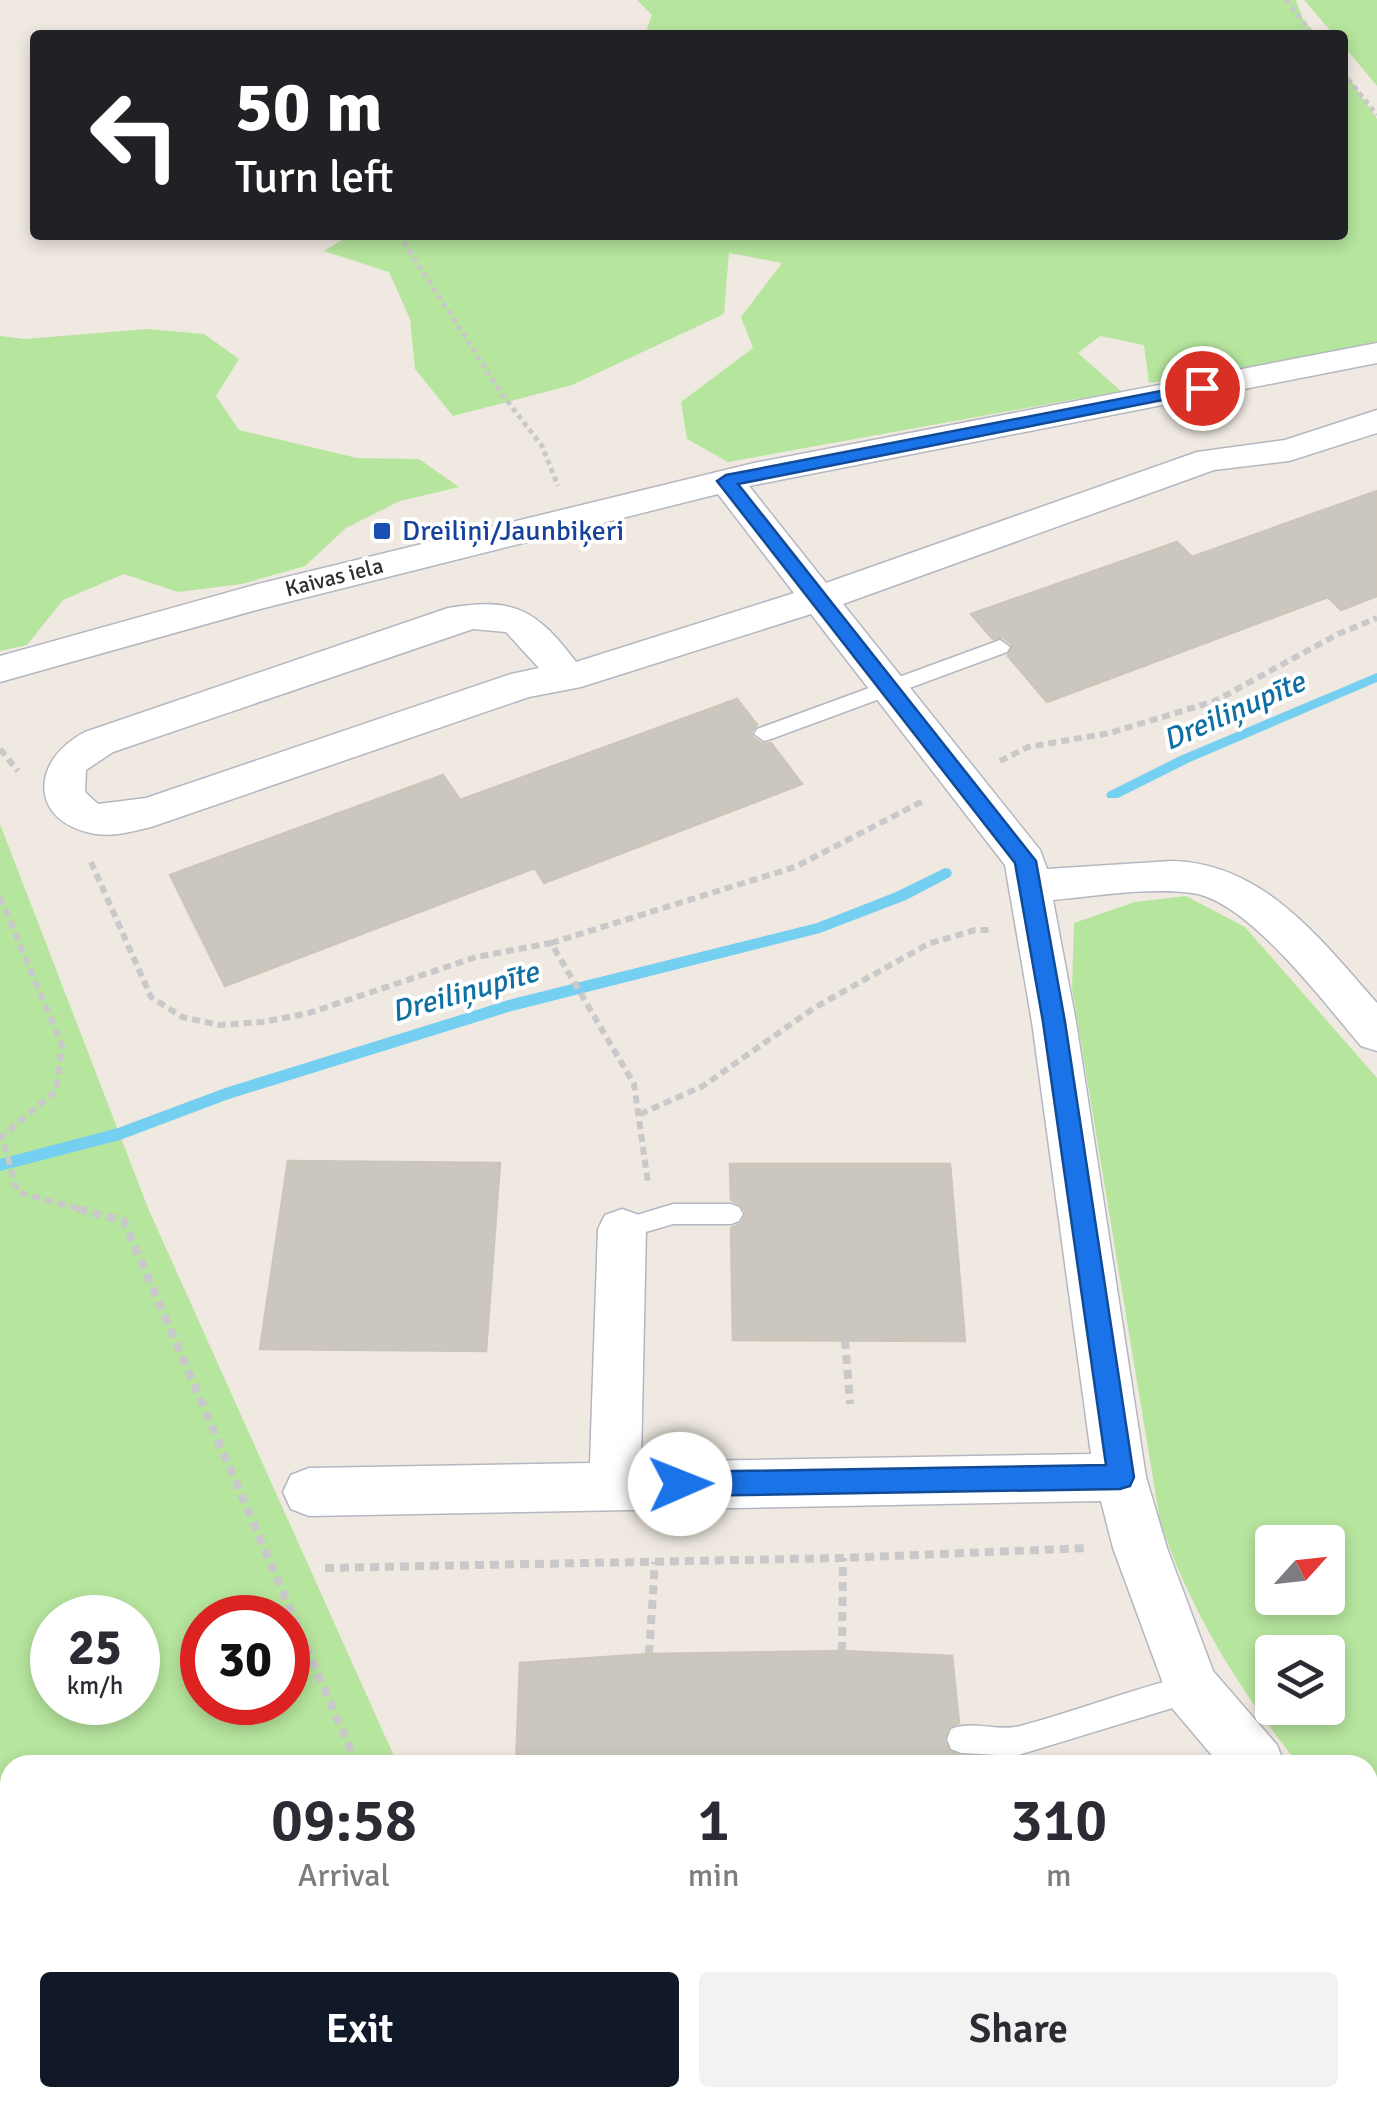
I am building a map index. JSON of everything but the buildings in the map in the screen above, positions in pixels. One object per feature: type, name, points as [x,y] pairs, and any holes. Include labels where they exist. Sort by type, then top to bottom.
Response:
[{"type":"street","name":"Kaivas iela","points":[[0,669],[258,596],[726,481],[1377,353]]},
{"type":"street","points":[[567,678],[532,628],[482,614],[99,742],[76,754],[62,774],[62,788],[67,802],[78,812],[96,819],[150,812],[525,684],[567,678],[818,599],[1209,460],[1288,450],[1377,422]]},
{"type":"street","points":[[726,481],[1019,850],[1030,886],[1120,1477],[1140,1548],[1192,1690],[1248,1755]]},
{"type":"street","points":[[1030,886],[1195,877],[1226,886],[1262,910],[1377,1033]]},
{"type":"street","points":[[615,1486],[622,1229]]},
{"type":"street","points":[[310,1492],[1120,1477]]},
{"type":"lane","points":[[764,734],[1000,648]]},
{"type":"lane","points":[[622,1229],[673,1214],[731,1214]]},
{"type":"lane","points":[[961,1739],[1015,1742],[1150,1698],[1192,1690]]},
{"type":"path","points":[[1286,0],[1310,30]]},
{"type":"path","points":[[1348,79],[1377,115]]},
{"type":"path","points":[[402,240],[502,394],[542,446],[572,519]]},
{"type":"path","points":[[0,750],[11,758],[24,782]]},
{"type":"path","points":[[87,852],[150,997],[166,1013],[196,1023],[236,1026],[290,1017],[476,958],[551,943],[594,1018],[623,1059],[640,1114],[649,1200],[622,1229]]},
{"type":"path","points":[[0,897],[62,1046],[56,1091],[2,1136],[16,1192],[124,1221],[353,1755]]},
{"type":"path","points":[[640,1114],[703,1086],[814,1008],[928,944],[975,930],[992,930]]},
{"type":"path","points":[[845,1340],[850,1404]]},
{"type":"path","points":[[324,1568],[1140,1548]]},
{"type":"path","points":[[842,1651],[843,1558]]},
{"type":"path","points":[[649,1654],[655,1562]]},
{"type":"green space","points":[[637,0],[1296,0],[1312,30],[647,30],[652,15]]},
{"type":"green space","points":[[1304,0],[1377,0],[1377,86],[1348,51],[1348,30],[1330,30]]},
{"type":"green space","points":[[1348,76],[1377,119],[1377,349],[1149,383],[1144,345],[1100,336],[1078,353],[1121,391],[728,462],[687,439],[681,402],[753,348],[741,317],[782,263],[729,253],[724,314],[572,385],[453,416],[415,369],[410,319],[389,272],[324,251],[342,240],[1348,240]]},
{"type":"green space","points":[[146,329],[204,334],[239,359],[216,396],[239,430],[357,458],[419,459],[459,487],[400,501],[346,528],[305,566],[242,584],[178,592],[124,574],[63,600],[27,645],[0,651],[0,336],[25,339]]},
{"type":"green space","points":[[0,824],[148,1208],[394,1755],[0,1755]]},
{"type":"green space","points":[[1186,896],[1245,927],[1377,1078],[1377,1755],[1291,1755],[1269,1725],[1345,1725],[1345,1635],[1255,1635],[1255,1706],[1202,1619],[1172,1555],[1160,1521],[1072,988],[1074,923],[1135,902]]},
{"type":"waterway","name":"Dreiliņupīte","points":[[1113,795],[1185,759],[1377,677]]},
{"type":"waterway","name":"Dreiliņupīte","points":[[0,1165],[120,1134],[225,1094],[512,1005],[820,928],[901,896],[945,873]]},
{"type":"place","name":"Dreiliņi/Jaunbiķeri","points":[[382,531]]},
{"type":"route","points":[[680,1484],[1120,1477],[1054,1022],[1025,861],[726,481],[1202,388]]}]
